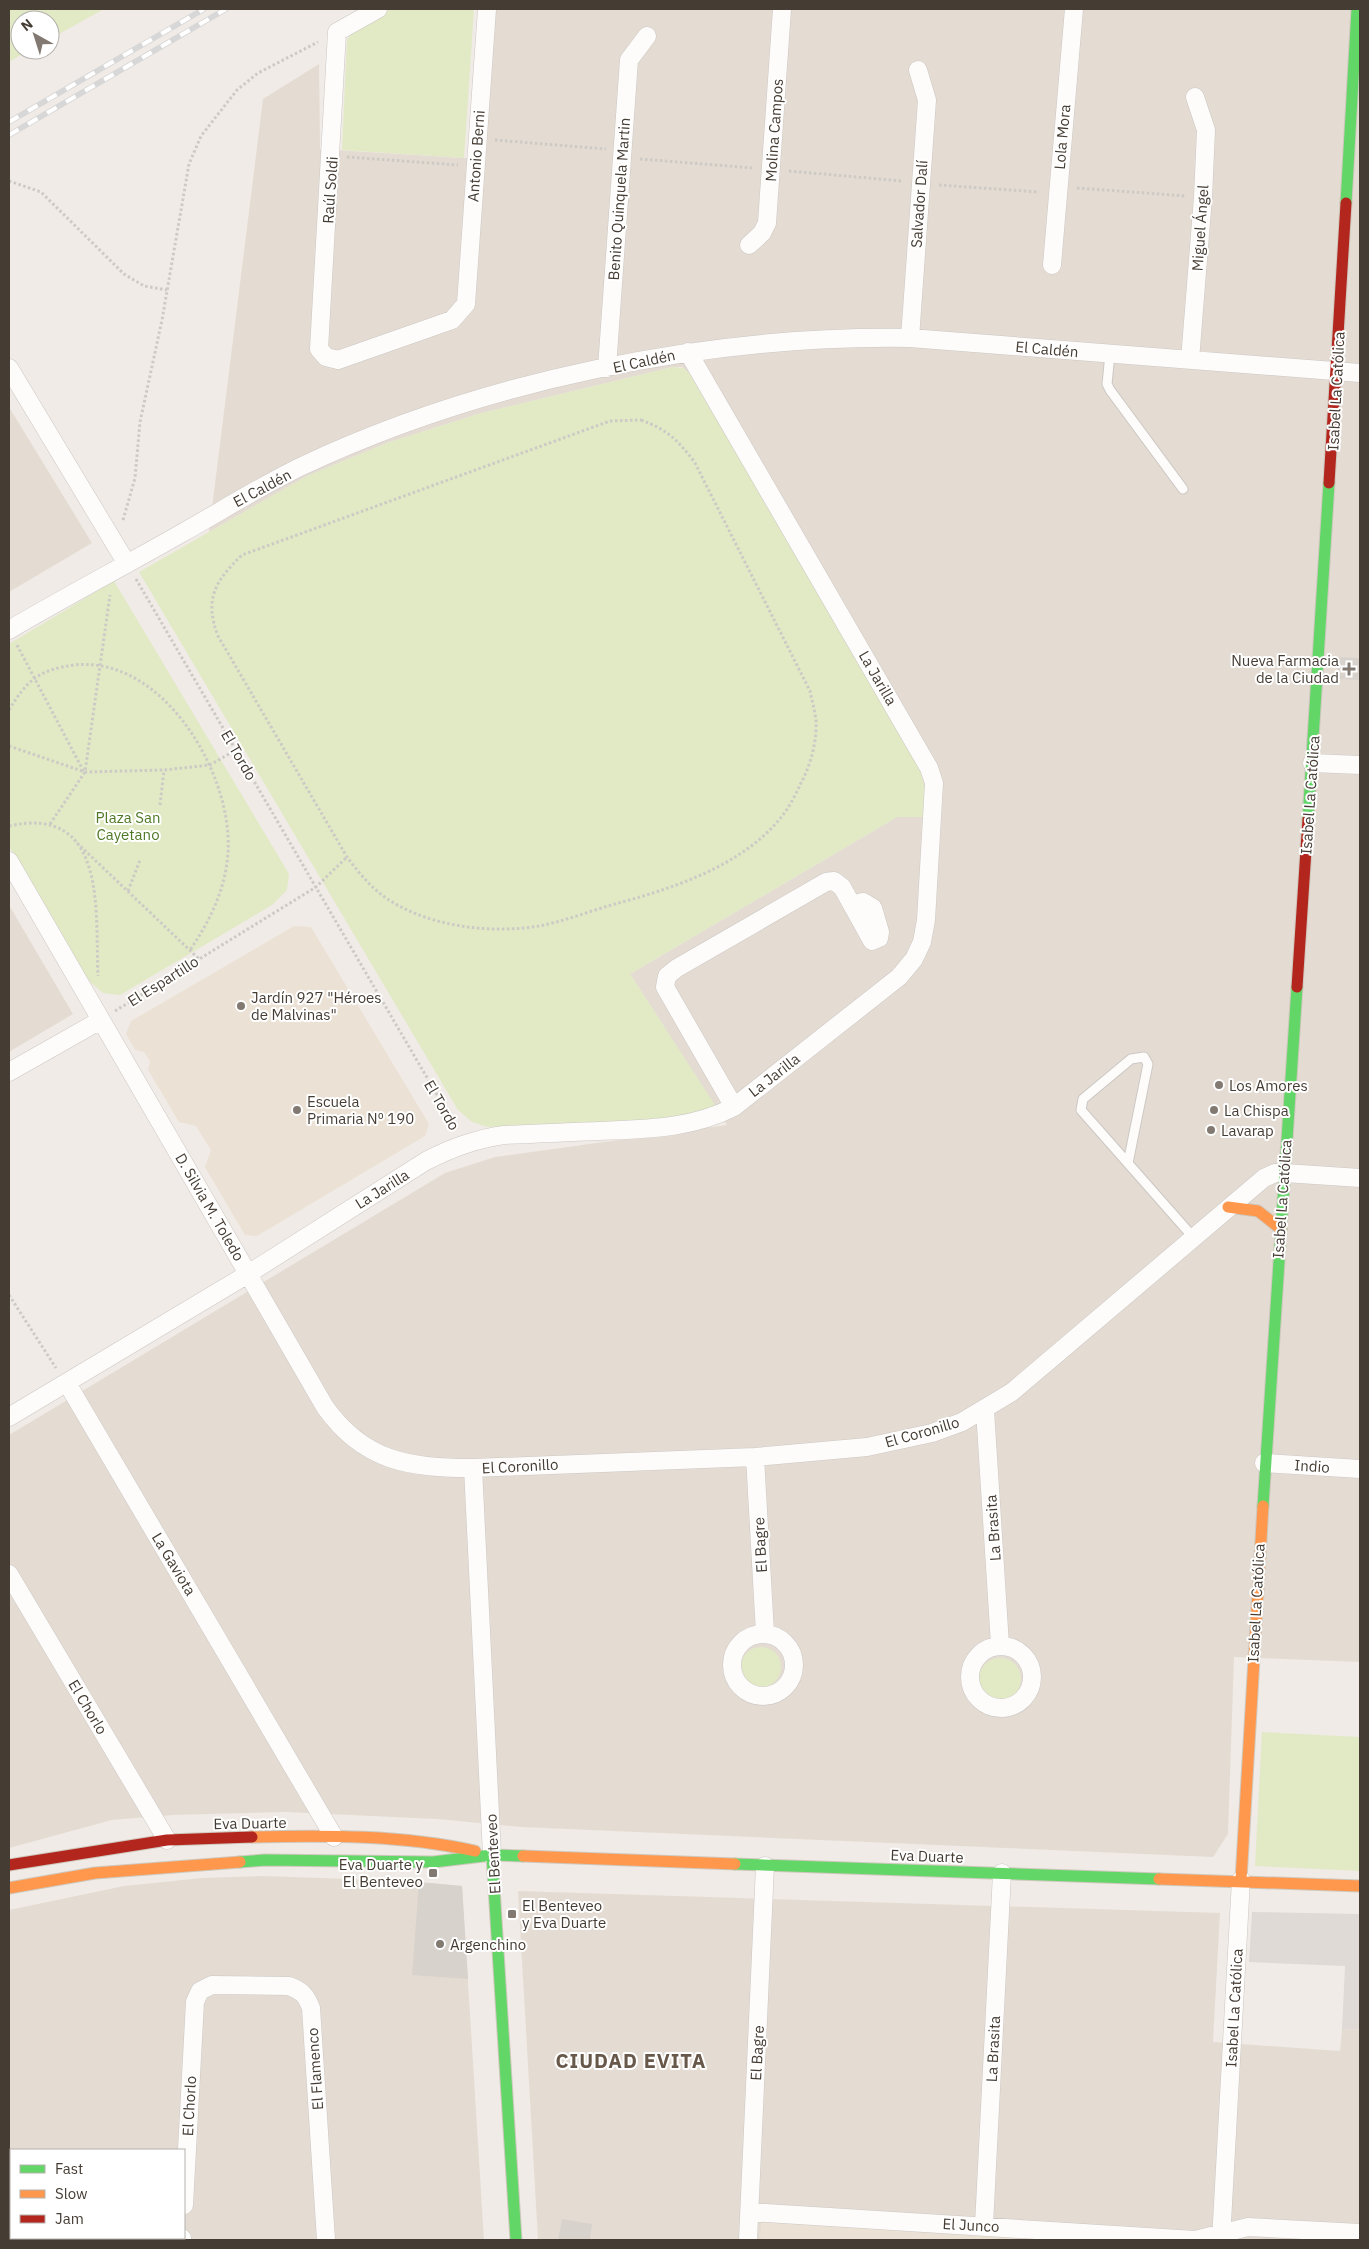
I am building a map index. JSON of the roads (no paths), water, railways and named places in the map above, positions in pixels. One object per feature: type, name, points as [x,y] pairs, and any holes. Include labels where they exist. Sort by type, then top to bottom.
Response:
[{"type":"street","name":"Raúl Soldi","points":[[378,9],[337,32],[332,156],[319,349],[326,357],[338,360],[452,320],[466,304]]},
{"type":"street","name":"Antonio Berni","points":[[466,304],[487,9]]},
{"type":"street","name":"Molina Campos","points":[[748,245],[762,233],[767,223],[782,9]]},
{"type":"street","name":"Lola Mora","points":[[1052,265],[1074,9]]},
{"type":"street","name":"Isabel La Católica","points":[[1221,2236],[1264,1463],[1312,763],[1337,371],[1357,9]]},
{"type":"street","name":"Benito Quinquela Martin","points":[[607,368],[629,60],[647,36]]},
{"type":"street","name":"Salvador Dalí","points":[[910,338],[927,100],[918,70]]},
{"type":"street","name":"Miguel Ángel","points":[[1190,360],[1203,197],[1206,130],[1195,97]]},
{"type":"street","name":"El Caldén","points":[[9,630],[300,467],[371,437],[450,408],[524,387],[688,352],[768,343],[864,338],[910,338],[1360,373]]},
{"type":"street","name":"La Jarilla","points":[[9,1417],[248,1274],[426,1161],[465,1144],[504,1135],[652,1129],[690,1124],[734,1107],[899,977],[914,959],[922,942],[926,920],[934,783],[923,755],[688,352]]},
{"type":"street","points":[[9,368],[112,540],[120,567]]},
{"type":"street","points":[[1312,763],[1360,765]]},
{"type":"street","name":"D. Silvia M. Toledo","points":[[9,861],[325,1407],[338,1425],[354,1440],[375,1453],[406,1464],[437,1468],[473,1468]]},
{"type":"street","points":[[734,1107],[665,987],[667,976],[677,968],[826,882],[834,881],[842,887],[852,905]]},
{"type":"street","points":[[9,1072],[101,1020]]},
{"type":"street","points":[[1285,1173],[1360,1178]]},
{"type":"street","name":"El Coronillo","points":[[473,1468],[755,1457],[867,1447],[932,1433],[985,1410],[1012,1392],[1264,1178],[1285,1173]]},
{"type":"street","points":[[1228,1207],[1248,1207],[1267,1215],[1281,1229]]},
{"type":"street","name":"La Gaviota","points":[[67,1383],[334,1836]]},
{"type":"street","name":"La Brasita","points":[[985,1410],[1000,1645]]},
{"type":"street","name":"El Bagre","points":[[755,1457],[765,1633]]},
{"type":"street","name":"Indio","points":[[1264,1463],[1360,1469]]},
{"type":"street","name":"El Benteveo","points":[[473,1468],[492,1855],[516,2240]]},
{"type":"street","name":"El Chorlo","points":[[9,1574],[167,1840]]},
{"type":"street","name":"Eva Duarte","points":[[10,1861],[167,1840],[334,1836],[438,1843],[492,1855]]},
{"type":"street","name":"Eva Duarte","points":[[9,1888],[95,1873],[255,1861],[432,1862],[492,1855],[765,1866],[1241,1880],[1360,1886]]},
{"type":"street","name":"El Bagre","points":[[748,2240],[765,1866]]},
{"type":"street","name":"La Brasita","points":[[984,2225],[1002,1873]]},
{"type":"street","name":"El Chorlo","points":[[185,2187],[195,2002],[200,1991],[212,1985]]},
{"type":"street","name":"El Flamenco","points":[[212,1985],[289,1986],[300,1990],[307,1996],[310,2008],[326,2240]]},
{"type":"street","name":"El Junco","points":[[749,2212],[984,2225],[1195,2240],[1221,2236],[1248,2227],[1360,2232]]},
{"type":"lane","points":[[1110,354],[1107,384],[1110,390],[1182,489]]},
{"type":"lane","points":[[1128,1163],[1148,1064],[1144,1057],[1130,1059],[1083,1099],[1081,1110],[1193,1237]]},
{"type":"railway","points":[[9,122],[204,9]]},
{"type":"railway","points":[[9,135],[226,9]]},
{"type":"place","name":"Nueva Farmacia de la Ciudad","points":[[1349,669]]},
{"type":"place","name":"Jardín 927 \"Héroes de Malvinas\"","points":[[241,1006]]},
{"type":"place","name":"Los Amores","points":[[1219,1085]]},
{"type":"place","name":"Escuela Primaria Nº 190","points":[[297,1110]]},
{"type":"place","name":"La Chispa","points":[[1214,1110]]},
{"type":"place","name":"Lavarap","points":[[1211,1130]]},
{"type":"place","name":"Eva Duarte y El Benteveo","points":[[433,1873]]},
{"type":"place","name":"El Benteveo y Eva Duarte","points":[[512,1914]]},
{"type":"place","name":"Argenchino","points":[[440,1944]]},
{"type":"district","name":"CIUDAD EVITA","points":[[631,2060]]},
{"type":"park label","name":"Plaza San Cayetano","points":[[128,826]]}]
